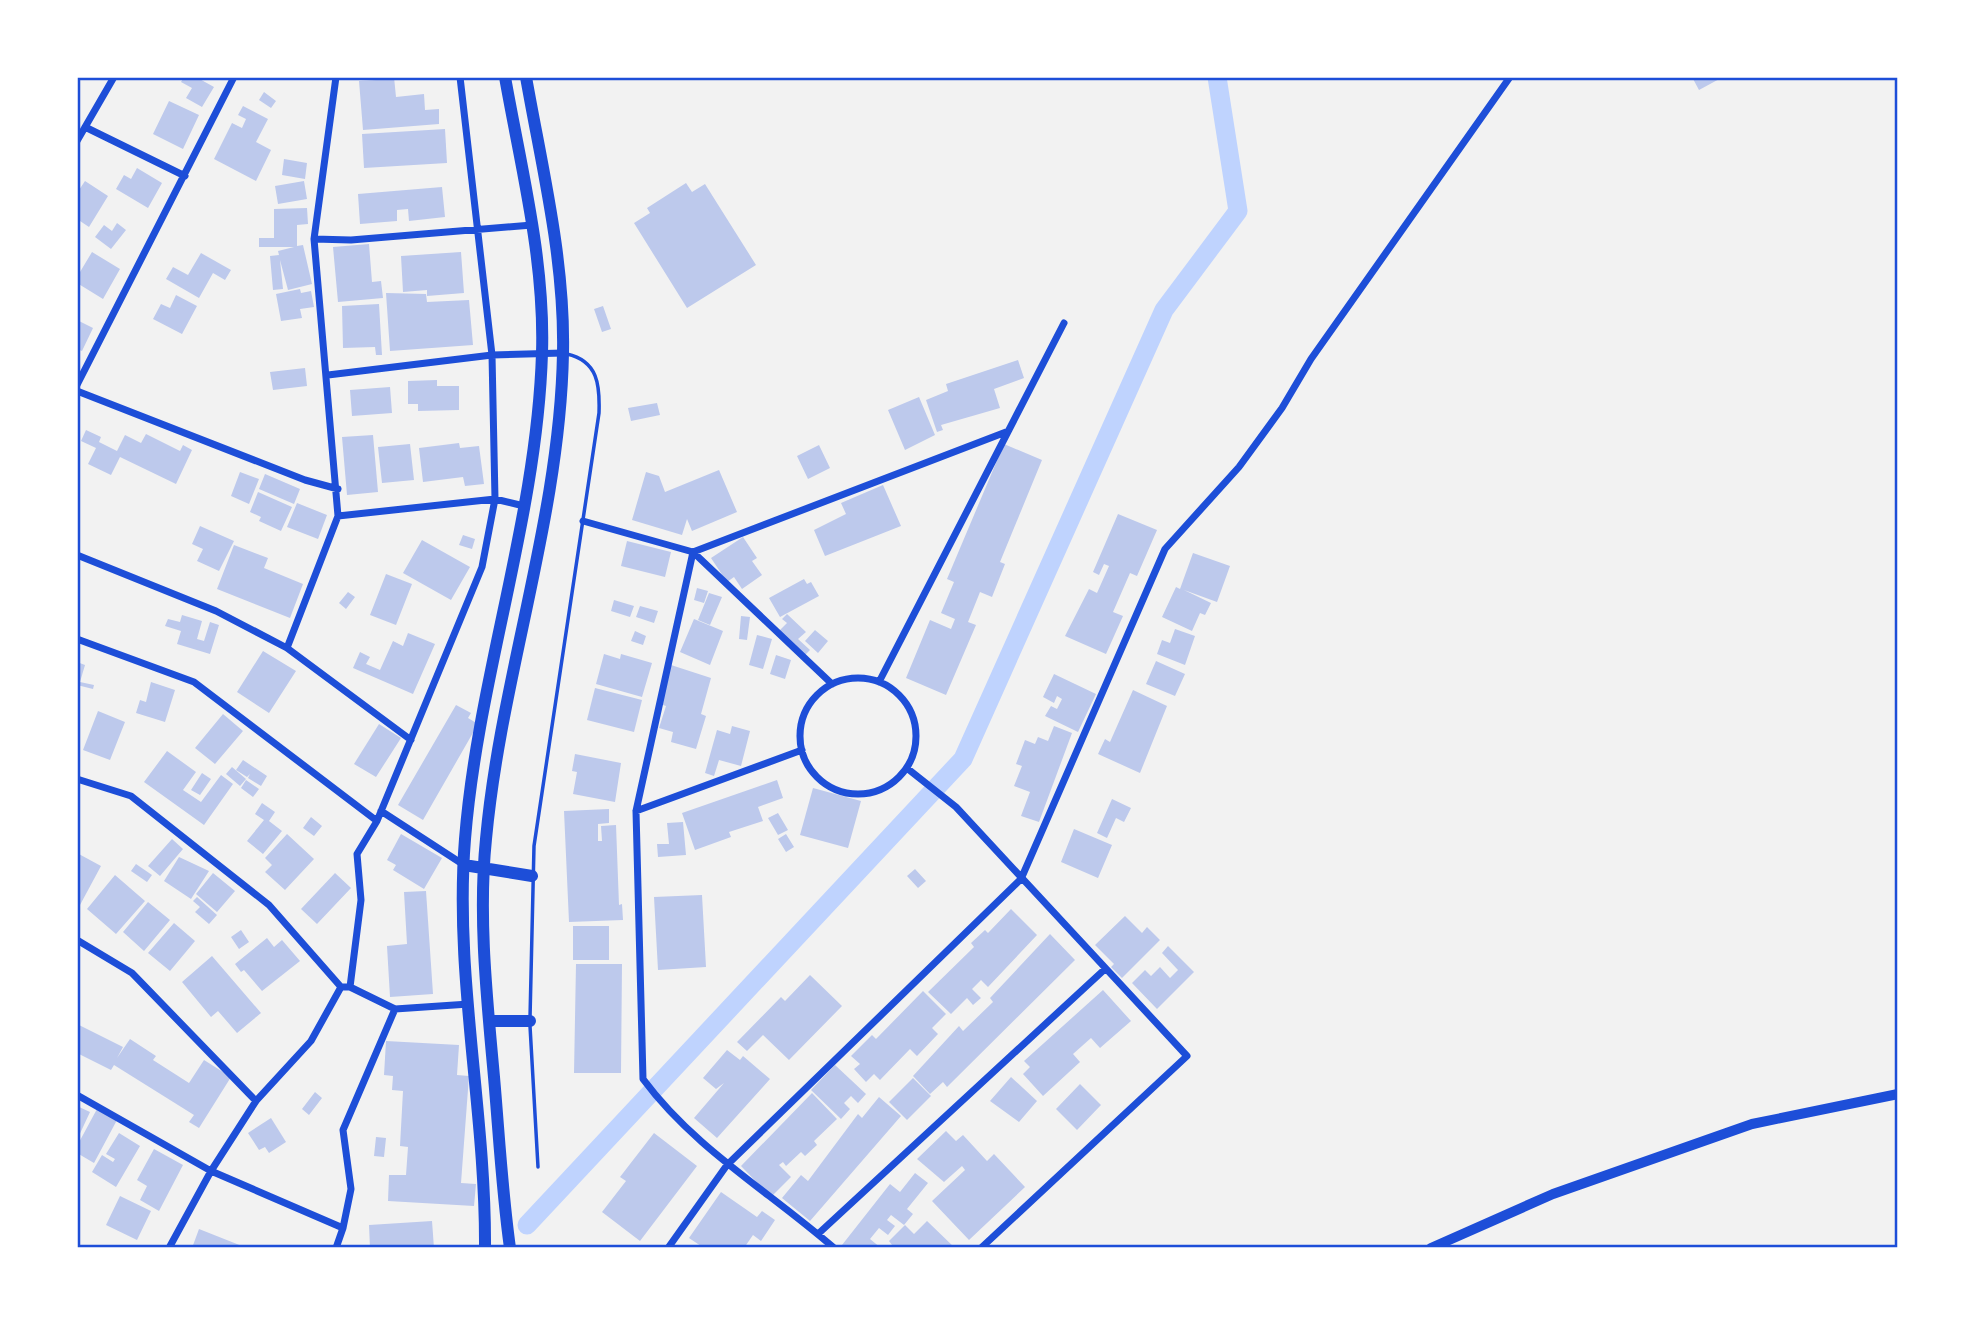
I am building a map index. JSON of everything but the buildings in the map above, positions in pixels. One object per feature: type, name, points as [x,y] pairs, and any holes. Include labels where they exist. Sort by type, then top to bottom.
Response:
[{"type":"main road","points":[[485,1248],[469,1004],[464,865],[471,788],[524,506],[542,352],[540,289],[532,225],[505,77]]},
{"type":"main road","points":[[510,1248],[489,1021],[484,868],[492,790],[547,509],[563,354],[558,256],[526,77]]},
{"type":"main road","points":[[464,865],[532,876]]},
{"type":"main road","points":[[489,1021],[530,1021]]},
{"type":"street","points":[[77,141],[114,77]]},
{"type":"street","points":[[77,385],[234,77]]},
{"type":"street","points":[[287,648],[338,516],[338,489],[314,239],[336,77]]},
{"type":"street","points":[[350,987],[361,900],[357,854],[377,821],[482,567],[495,499],[492,355],[460,77]]},
{"type":"street","points":[[668,1248],[727,1164],[1021,879],[1165,549],[1254,447],[1282,408],[1311,359],[1510,77]]},
{"type":"street","points":[[85,127],[185,176]]},
{"type":"street","points":[[314,239],[351,240],[532,225]]},
{"type":"street","points":[[879,681],[1064,323]]},
{"type":"street","points":[[328,375],[492,355],[542,352],[563,354]]},
{"type":"street","points":[[77,391],[305,480],[338,489]]},
{"type":"street","points":[[693,552],[1006,432]]},
{"type":"street","points":[[338,516],[495,499],[524,506]]},
{"type":"street","points":[[583,521],[693,552],[832,684]]},
{"type":"street","points":[[693,552],[636,811],[643,1079],[666,1106],[727,1164],[834,1248]]},
{"type":"street","points":[[77,555],[216,611],[287,648],[411,740]]},
{"type":"street","points":[[77,639],[194,682],[377,821]]},
{"type":"street","points":[[859,678],[879,681],[895,691],[907,705],[915,722],[916,741],[908,769],[887,787],[869,794],[849,794],[831,788],[815,776],[802,750],[801,721],[809,704],[832,684],[859,678]]},
{"type":"street","points":[[636,811],[802,750]]},
{"type":"street","points":[[908,769],[928,782],[956,807],[1187,1056],[981,1248]]},
{"type":"street","points":[[77,779],[131,796],[269,905],[341,987],[350,987],[395,1009],[469,1004]]},
{"type":"street","points":[[381,811],[464,865]]},
{"type":"street","points":[[77,940],[132,973],[256,1101]]},
{"type":"street","points":[[818,1234],[1105,969]]},
{"type":"street","points":[[169,1248],[211,1171],[256,1101],[312,1041],[341,987]]},
{"type":"street","points":[[336,1248],[351,1189],[343,1130],[395,1009]]},
{"type":"street","points":[[1432,1248],[1553,1194],[1752,1124],[1898,1094]]},
{"type":"street","points":[[77,1095],[211,1171],[343,1228]]},
{"type":"lane","points":[[538,1167],[530,1021],[532,876],[537,820],[583,521],[599,392],[595,373],[589,364],[579,357],[563,354]]},
{"type":"waterway","points":[[527,1225],[963,759],[1164,310],[1238,211],[1217,77]]}]
